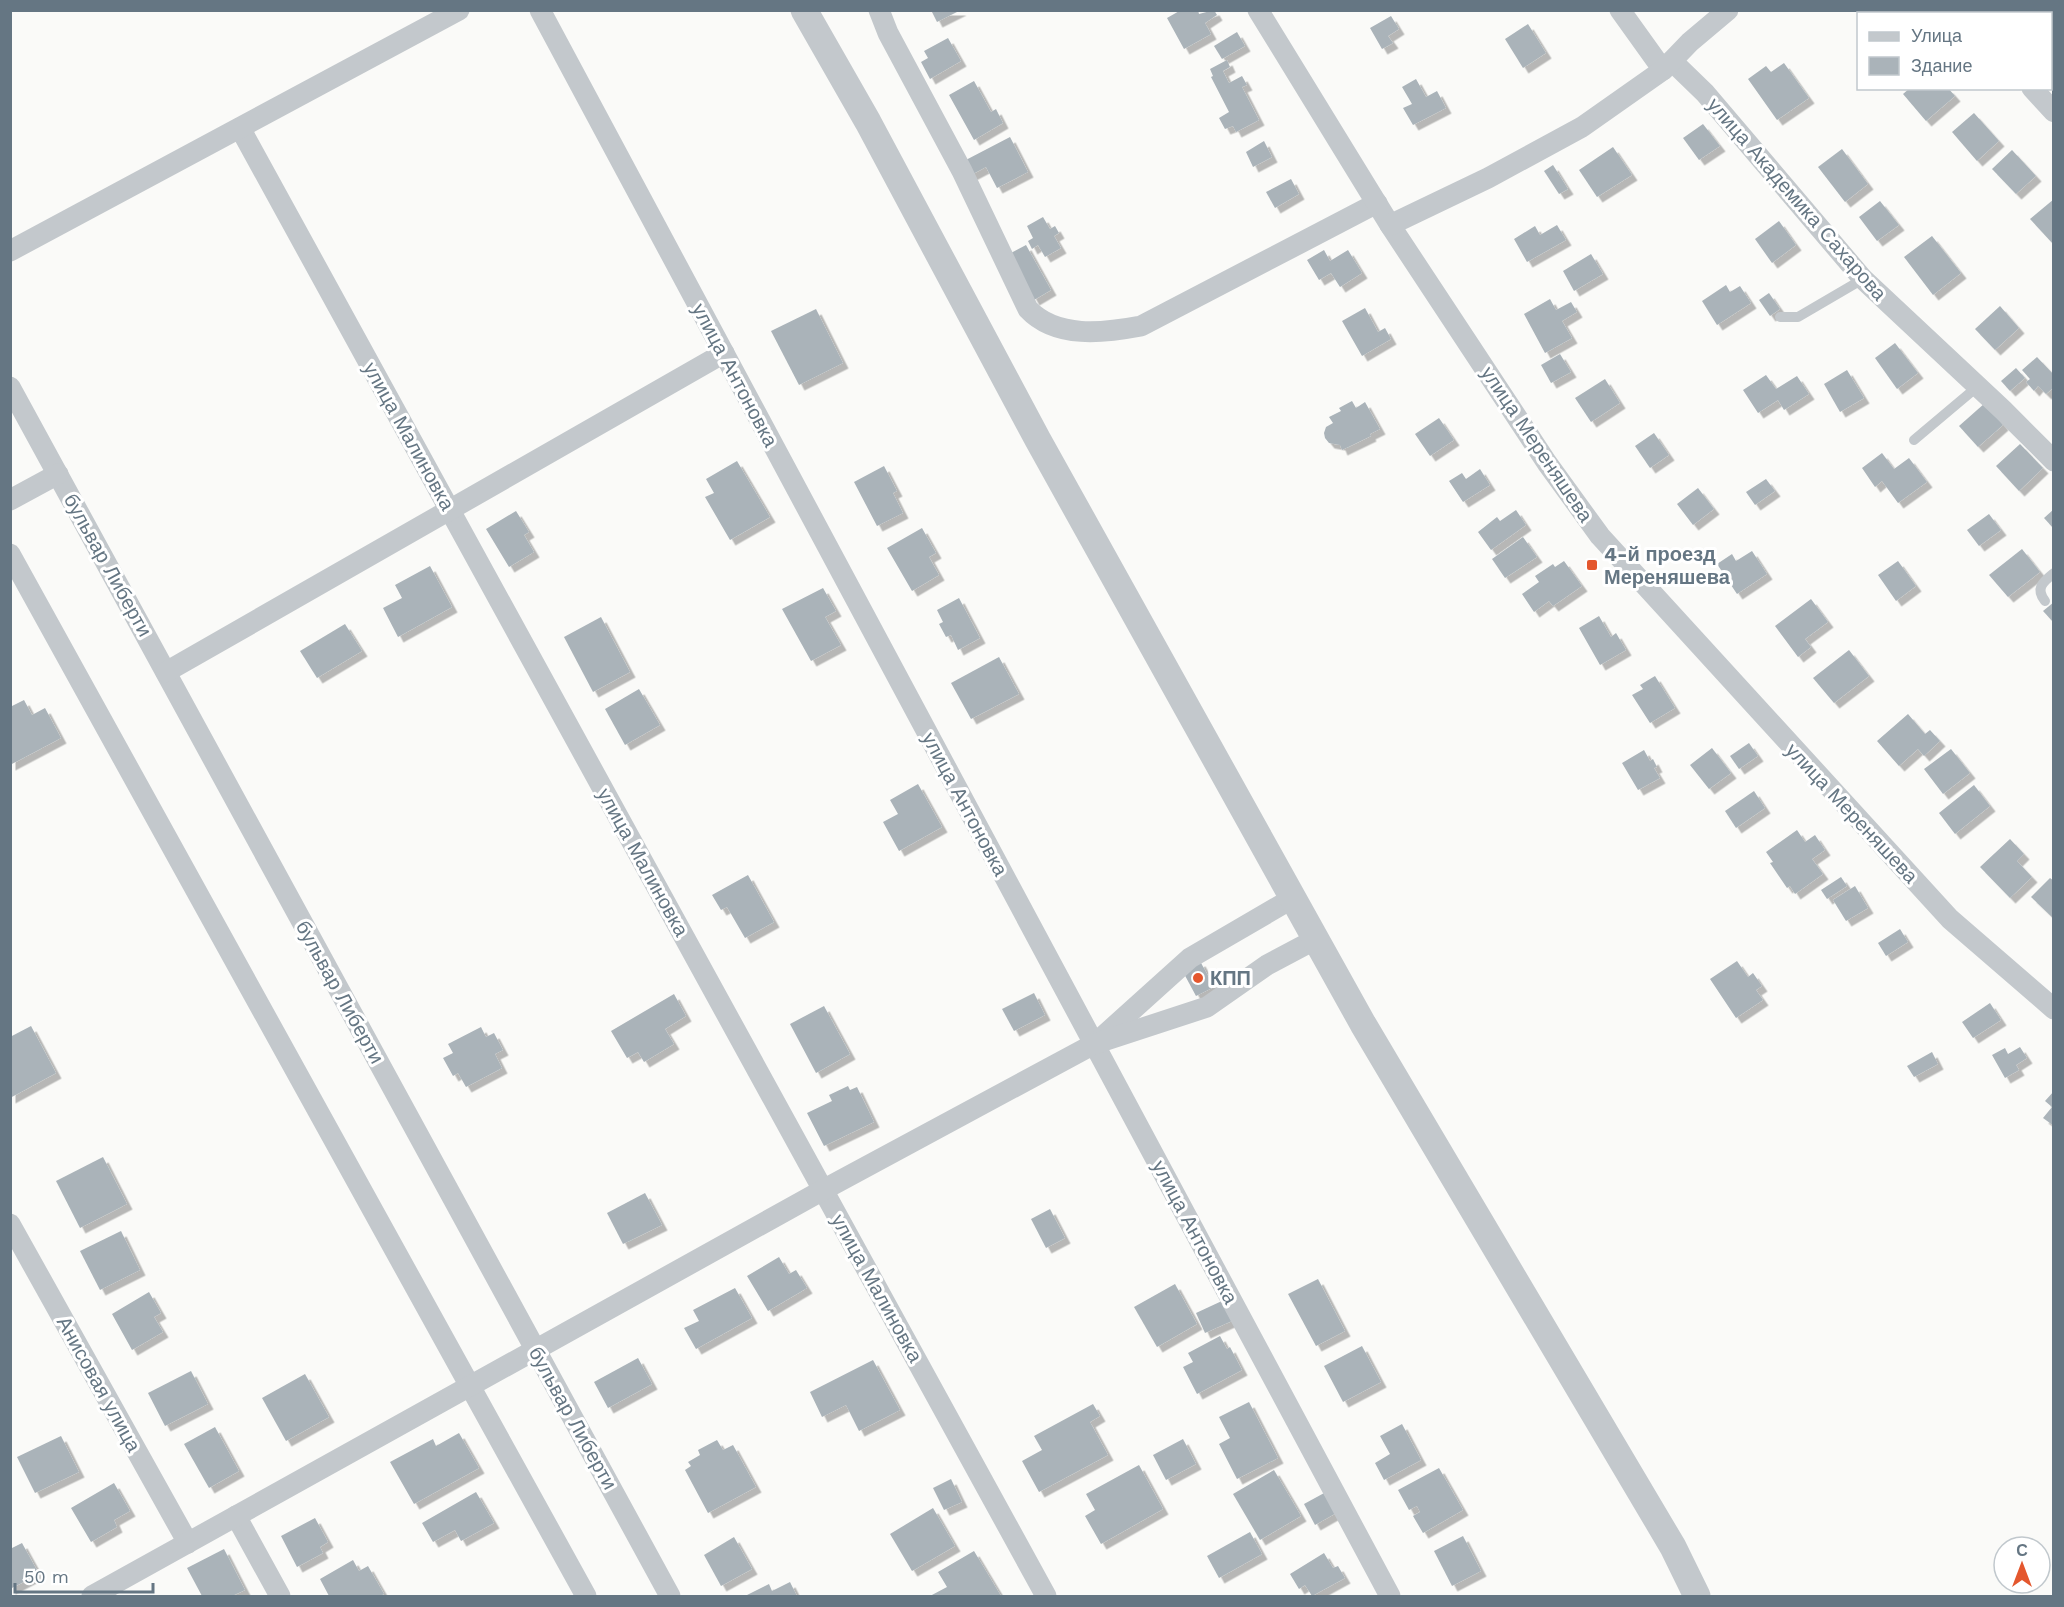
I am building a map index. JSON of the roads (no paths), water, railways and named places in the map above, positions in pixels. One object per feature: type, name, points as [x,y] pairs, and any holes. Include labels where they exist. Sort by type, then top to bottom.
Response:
[{"type":"street","points":[[10,251],[459,10]]},
{"type":"street","name":"улица Антоновка","points":[[540,10],[1390,1596]]},
{"type":"street","points":[[804,10],[868,122],[1038,440],[1370,1036],[1673,1546],[1697,1596]]},
{"type":"street","points":[[879,10],[888,33],[962,171],[1028,309],[1037,319],[1052,326],[1093,332],[1118,331],[1141,326],[1377,203]]},
{"type":"street","name":"улица Мереняшева","points":[[1258,10],[1390,225],[1547,463],[1600,536],[1950,919],[2054,1009]]},
{"type":"street","name":"улица Академика Сахарова","points":[[1620,10],[1667,65],[1705,93],[1863,279],[2054,461]]},
{"type":"street","points":[[1390,225],[1488,178],[1582,127],[1667,65],[1728,10]]},
{"type":"street","points":[[2034,90],[2054,112]]},
{"type":"street","name":"улица Малиновка","points":[[240,128],[1046,1596]]},
{"type":"street","points":[[166,672],[724,353]]},
{"type":"street","name":"бульвар Либерти","points":[[10,387],[670,1596]]},
{"type":"street","points":[[10,500],[58,474]]},
{"type":"street","points":[[10,555],[586,1596]]},
{"type":"street","points":[[1094,1044],[1190,957],[1293,898]]},
{"type":"street","points":[[92,1596],[823,1190],[1094,1044],[1207,1007],[1267,965],[1316,939]]},
{"type":"street","name":"Анисовая улица","points":[[10,1224],[188,1543]]},
{"type":"street","points":[[236,1516],[280,1596]]},
{"type":"lane","points":[[1780,316],[1798,317],[1863,279]]},
{"type":"lane","points":[[1914,440],[1977,387]]},
{"type":"lane","points":[[2045,601],[2040,587],[2054,573]]},
{"type":"place","name":"4-й проезд Мереняшева","points":[[1592,565]]},
{"type":"place","name":"КПП","points":[[1198,978]]}]
